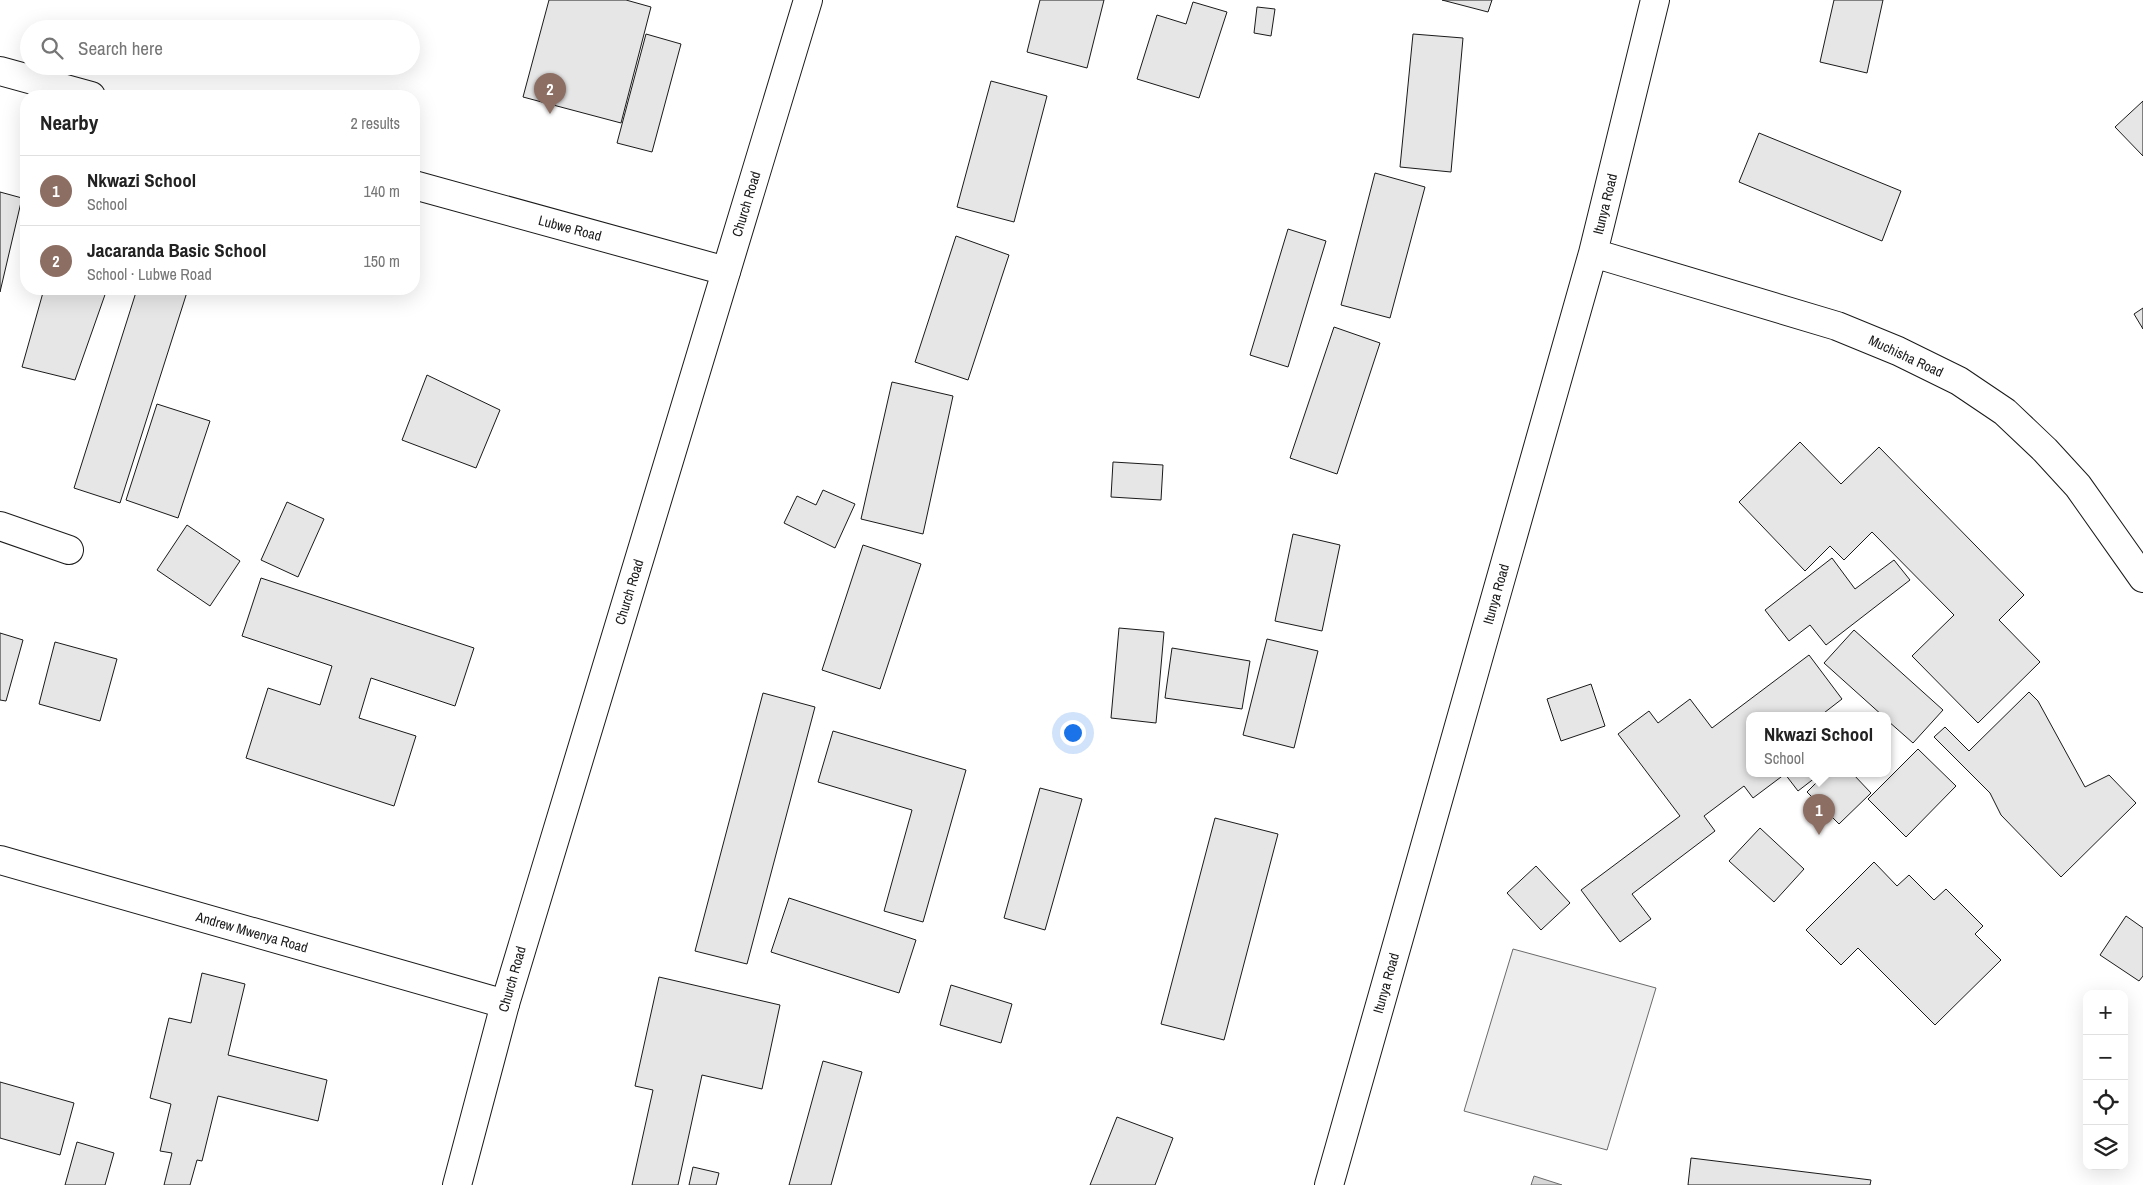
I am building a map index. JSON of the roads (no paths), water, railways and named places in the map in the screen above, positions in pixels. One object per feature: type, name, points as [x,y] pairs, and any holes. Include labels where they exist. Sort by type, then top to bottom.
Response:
[{"type":"street","name":"Church Road","points":[[457,1185],[504,1004],[808,0]]},
{"type":"street","name":"Itunya Road","points":[[1328,1185],[1593,253],[1655,0]]},
{"type":"street","points":[[0,71],[69,90]]},
{"type":"street","name":"Lubwe Road","points":[[420,187],[726,271]]},
{"type":"street","name":"Muchisha Road","points":[[1593,253],[1838,326],[1898,351],[1959,381],[2004,412],[2045,450],[2078,486],[2143,578]]},
{"type":"street","points":[[0,526],[69,550]]},
{"type":"street","name":"Andrew Mwenya Road","points":[[0,860],[504,1004]]},
{"type":"place","name":"Jacaranda Basic School","points":[[550,114]]},
{"type":"place","name":"Nkwazi School","points":[[1819,835]]}]
